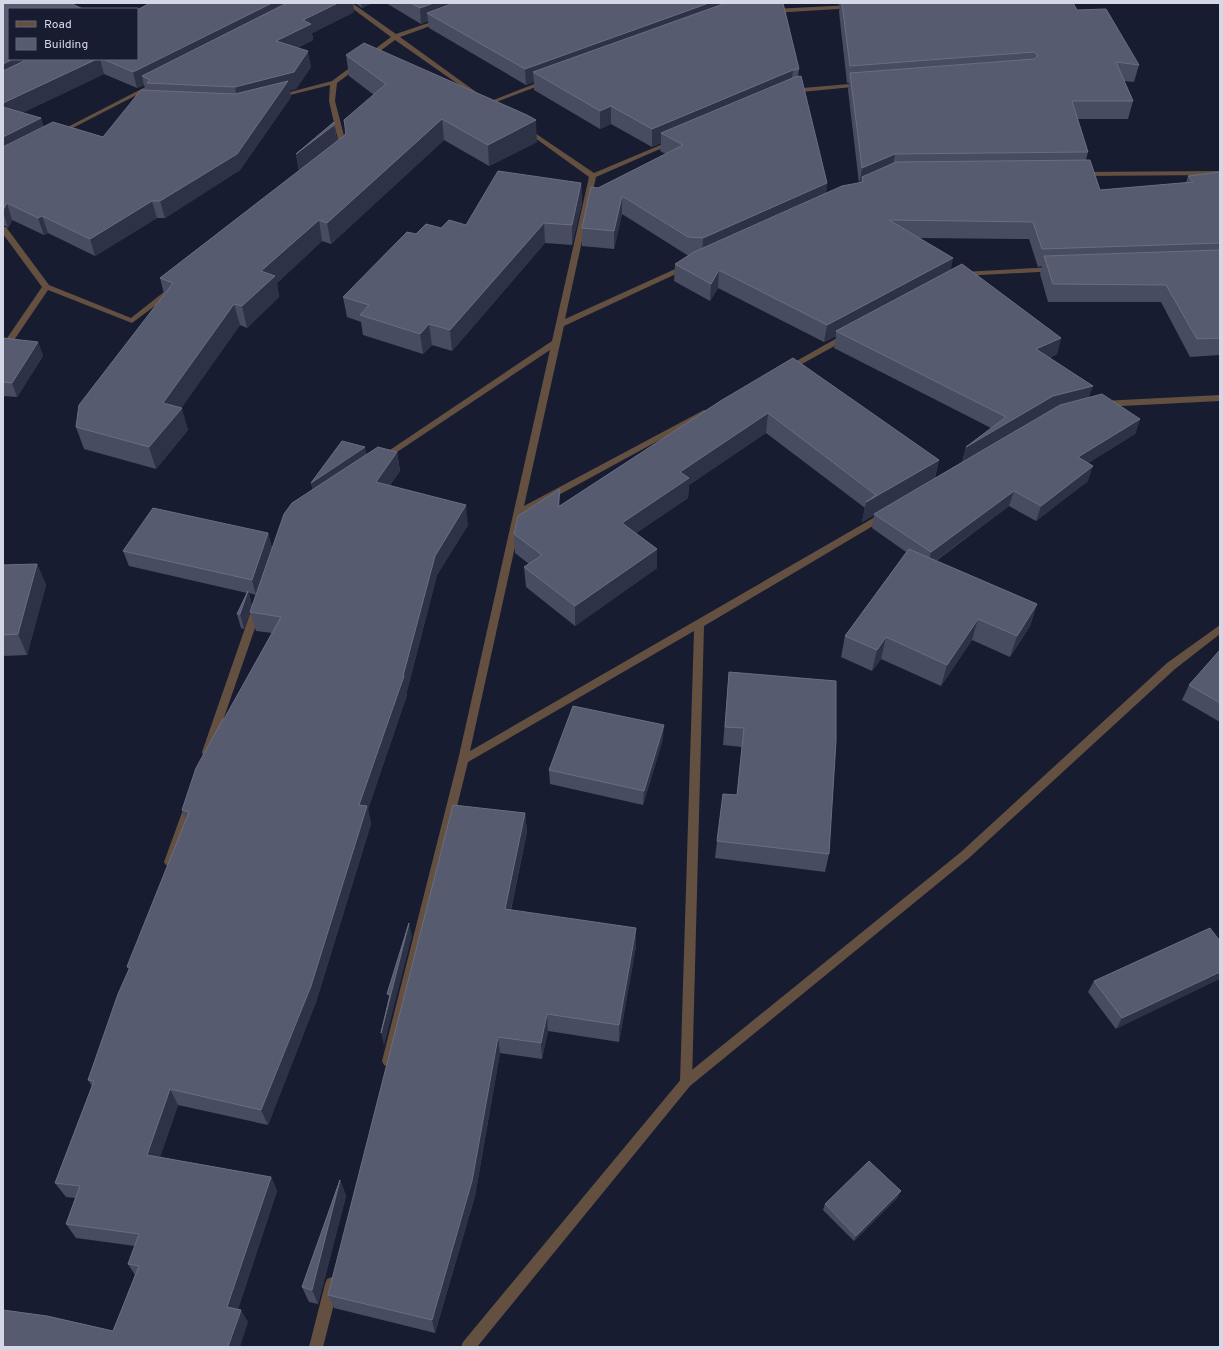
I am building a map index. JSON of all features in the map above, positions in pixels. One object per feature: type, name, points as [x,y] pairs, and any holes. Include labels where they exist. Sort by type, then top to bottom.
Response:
[{"type":"street","points":[[348,3],[502,112]]},
{"type":"street","points":[[766,11],[862,7]]},
{"type":"street","points":[[267,99],[334,82],[395,37],[447,18]]},
{"type":"street","points":[[488,102],[556,78]]},
{"type":"street","points":[[51,137],[162,81]]},
{"type":"street","points":[[334,82],[332,101],[344,153],[338,158]]},
{"type":"street","points":[[785,94],[792,91],[872,85]]},
{"type":"street","points":[[120,102],[136,102]]},
{"type":"street","points":[[515,121],[593,176]]},
{"type":"street","points":[[593,176],[678,140]]},
{"type":"street","points":[[1072,174],[1220,173]]},
{"type":"street","points":[[386,1069],[463,760],[593,176]]},
{"type":"street","points":[[3,228],[46,287],[132,321],[175,287]]},
{"type":"street","points":[[559,325],[697,263]]},
{"type":"street","points":[[956,277],[963,273],[1064,269]]},
{"type":"street","points":[[3,347],[46,287]]},
{"type":"street","points":[[782,371],[852,333]]},
{"type":"street","points":[[371,466],[555,343]]},
{"type":"street","points":[[1093,406],[1100,404],[1220,398]]},
{"type":"street","points":[[517,514],[712,409]]},
{"type":"street","points":[[463,760],[896,508]]},
{"type":"street","points":[[203,763],[260,598]]},
{"type":"street","points":[[686,1082],[699,624]]},
{"type":"street","points":[[468,1347],[686,1082],[964,855],[1171,666],[1220,629]]},
{"type":"street","points":[[167,869],[193,794]]},
{"type":"street","points":[[316,1347],[334,1278]]},
{"type":"building","points":[[3,3],[70,3],[81,8],[8,8],[8,60],[11,60],[3,64]]},
{"type":"building","points":[[150,3],[272,3],[133,72],[105,60],[138,60],[138,9]]},
{"type":"building","points":[[287,3],[338,3],[303,20],[311,24],[276,41],[308,51],[294,72],[235,87],[147,83],[150,80],[142,76]]},
{"type":"building","points":[[411,3],[434,3],[420,8]]},
{"type":"building","points":[[454,3],[709,3],[525,69],[427,13]]},
{"type":"building","points":[[726,3],[783,3],[799,69],[793,70],[652,129],[611,106],[600,111],[533,72]]},
{"type":"building","points":[[842,3],[1073,3],[1077,10],[1106,9],[1139,65],[1116,62],[1133,101],[1072,101],[1088,152],[895,154],[862,168],[850,73],[1034,59],[1038,56],[1034,52],[850,66]]},
{"type":"building","points":[[364,43],[536,120],[488,145],[442,119],[327,223],[319,220],[261,271],[275,276],[242,306],[234,304],[163,403],[182,408],[149,447],[76,427],[79,405],[173,283],[160,278],[345,135],[346,131],[344,120],[386,84],[346,55]]},
{"type":"building","points":[[26,60],[95,60],[3,103],[3,71]]},
{"type":"building","points":[[801,76],[827,183],[703,238],[688,237],[622,196],[614,231],[582,228],[591,187],[598,188],[683,145],[661,133],[795,77]]},
{"type":"building","points":[[288,81],[237,154],[160,201],[152,201],[90,239],[42,216],[38,218],[7,203],[3,210],[3,147],[53,122],[103,137],[141,90],[235,94]]},
{"type":"building","points":[[3,107],[41,118],[3,137]]},
{"type":"building","points":[[334,122],[334,125],[296,154]]},
{"type":"building","points":[[1090,160],[1100,190],[1193,182],[1188,176],[1220,172],[1220,243],[1042,249],[1033,222],[889,220],[953,258],[827,325],[719,270],[711,284],[675,264],[694,252],[842,186],[863,182],[862,177],[896,162]]},
{"type":"building","points":[[498,171],[581,183],[572,225],[544,223],[450,330],[429,324],[420,334],[360,315],[369,305],[343,297],[407,232],[416,234],[426,224],[441,228],[449,220],[466,225]]},
{"type":"building","points":[[1220,250],[1220,338],[1197,339],[1166,285],[1053,284],[1044,256]]},
{"type":"building","points":[[962,264],[1061,338],[1036,349],[1093,386],[1053,396],[966,447],[1006,417],[836,331]]},
{"type":"building","points":[[3,338],[38,342],[12,383],[3,382]]},
{"type":"building","points":[[793,358],[939,460],[866,502],[876,495],[768,413],[680,472],[689,478],[622,523],[657,549],[575,606],[524,567],[542,555],[514,534],[518,516],[560,489],[558,507],[722,400]]},
{"type":"building","points":[[1102,394],[1140,419],[1078,457],[1093,466],[1041,506],[1014,491],[931,552],[874,514],[1060,405]]},
{"type":"building","points":[[342,441],[365,447],[311,483]]},
{"type":"building","points":[[378,447],[397,452],[376,482],[466,505],[435,556],[404,676],[359,805],[367,806],[311,986],[261,1110],[170,1089],[147,1155],[271,1177],[227,1307],[241,1310],[228,1347],[3,1347],[3,1310],[47,1316],[113,1331],[139,1266],[128,1264],[139,1234],[66,1224],[80,1186],[55,1183],[94,1081],[88,1080],[118,994],[130,967],[127,967],[128,964],[189,812],[182,810],[196,768],[281,617],[250,612],[284,514],[292,503]]},
{"type":"building","points":[[153,508],[268,533],[252,580],[123,551]]},
{"type":"building","points":[[909,549],[1037,604],[1017,636],[978,619],[947,665],[886,637],[877,650],[845,636]]},
{"type":"building","points":[[37,564],[18,634],[3,635],[3,565]]},
{"type":"building","points":[[248,591],[240,614],[237,614]]},
{"type":"building","points":[[1220,651],[1220,703],[1189,685]]},
{"type":"building","points":[[729,672],[836,681],[836,741],[829,854],[717,841],[723,794],[737,795],[744,728],[725,727]]},
{"type":"building","points":[[573,706],[664,725],[644,791],[549,770]]},
{"type":"building","points":[[453,805],[525,813],[505,909],[636,928],[619,1025],[547,1014],[541,1043],[498,1037],[472,1181],[432,1320],[328,1295]]},
{"type":"building","points":[[409,923],[381,1033],[390,995],[387,994]]},
{"type":"building","points":[[1210,928],[1220,941],[1220,972],[1122,1018],[1094,981]]},
{"type":"building","points":[[869,1161],[901,1191],[856,1236],[825,1204]]},
{"type":"building","points":[[340,1180],[312,1290],[302,1287]]}]
